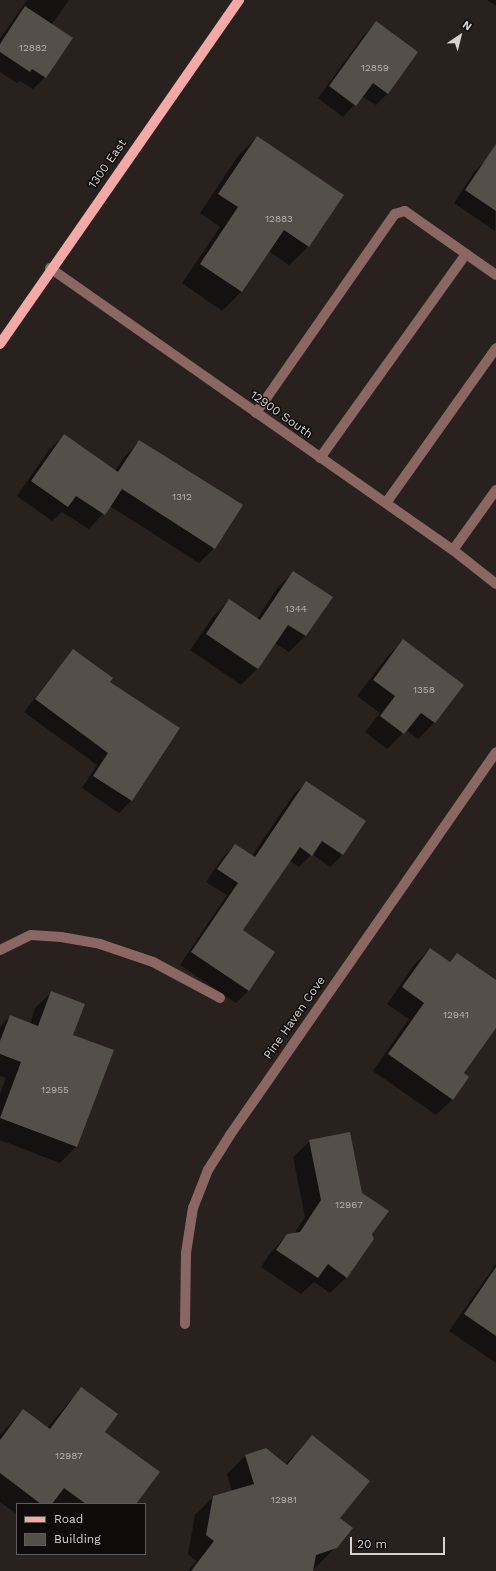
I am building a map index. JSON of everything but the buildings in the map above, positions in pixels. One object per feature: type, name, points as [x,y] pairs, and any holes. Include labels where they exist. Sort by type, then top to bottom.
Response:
[{"type":"main road","name":"1300 East","points":[[0,344],[50,268],[239,0]]},
{"type":"street","points":[[256,413],[395,214],[405,211],[496,275]]},
{"type":"street","points":[[320,458],[466,254]]},
{"type":"street","name":"12900 South","points":[[50,268],[453,550],[496,584]]},
{"type":"street","points":[[386,503],[496,348]]},
{"type":"street","points":[[453,550],[496,490]]},
{"type":"street","name":"Pine Haven Cove","points":[[185,1324],[187,1245],[193,1208],[208,1170],[230,1135],[496,752]]},
{"type":"street","points":[[0,950],[31,935],[100,944],[153,962],[220,998]]}]
